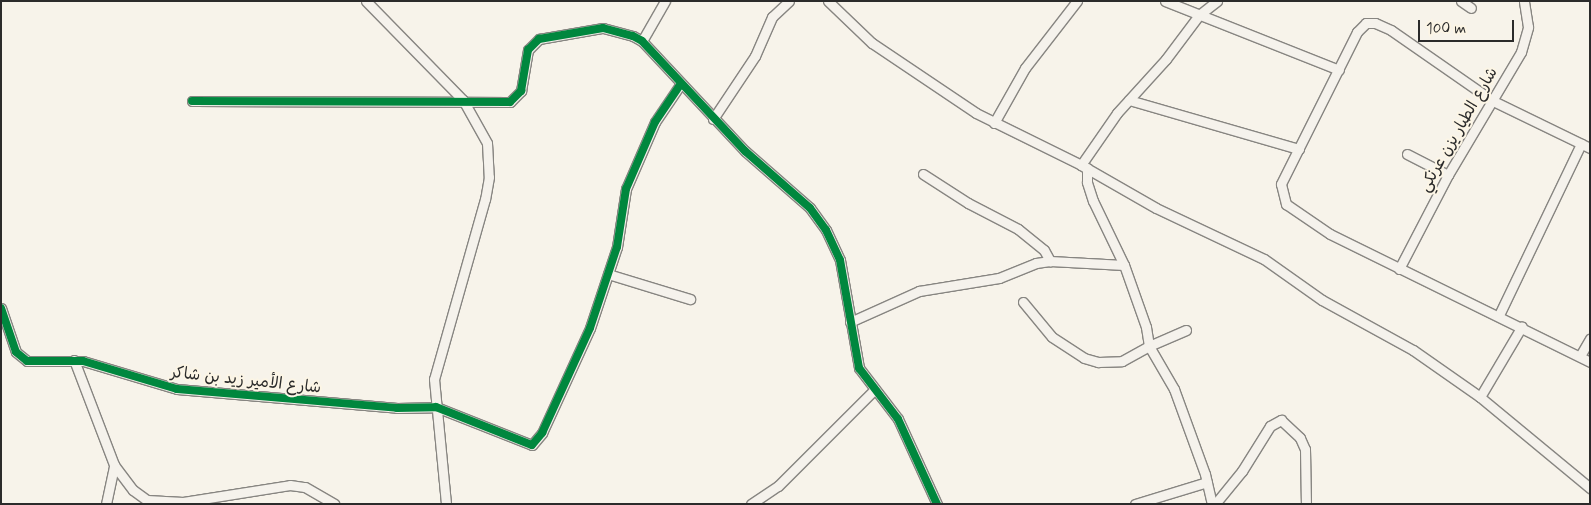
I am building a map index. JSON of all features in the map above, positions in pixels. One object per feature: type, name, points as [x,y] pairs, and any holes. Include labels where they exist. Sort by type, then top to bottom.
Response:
[{"type":"street","points":[[366,1],[463,100],[485,134],[489,177],[434,379],[446,504]]},
{"type":"street","points":[[642,41],[665,1]]},
{"type":"street","points":[[713,119],[751,63],[772,17],[789,1]]},
{"type":"street","points":[[1165,1],[1339,70]]},
{"type":"street","points":[[1213,504],[1171,382],[1149,346],[1146,328],[1124,265],[1093,202],[1084,166],[1129,100],[1166,59],[1199,15],[1217,1]]},
{"type":"street","points":[[1461,1],[1471,8]]},
{"type":"street","name":"شارع الطيار يزن عرنكي","points":[[1399,269],[1448,175],[1523,47],[1528,27],[1524,1]]},
{"type":"street","points":[[830,2],[872,43],[994,123],[1084,166],[1156,208],[1264,258],[1322,300],[1413,350],[1480,397],[1590,488]]},
{"type":"street","points":[[994,123],[1025,68],[1075,2]]},
{"type":"street","points":[[1499,315],[1586,146],[1493,101],[1410,42],[1375,23],[1362,26],[1281,184],[1286,204],[1330,234],[1399,269],[1522,326],[1590,362]]},
{"type":"street","points":[[192,101],[448,104],[463,100],[503,102],[517,99],[521,91],[528,50],[544,37],[603,28],[642,41],[680,85],[713,119],[810,208],[826,230],[840,260],[859,368],[898,419],[937,504]]},
{"type":"street","points":[[680,85],[650,132],[626,189],[617,247],[608,274],[690,299]]},
{"type":"street","points":[[1129,100],[1299,149]]},
{"type":"street","points":[[1407,154],[1448,175]]},
{"type":"street","points":[[923,174],[968,203],[1018,229],[1044,250],[1050,261]]},
{"type":"street","points":[[850,322],[919,291],[999,278],[1036,263],[1050,261],[1124,265]]},
{"type":"street","name":"شارع الأمير زيد بن شاكر","points":[[1,308],[19,357],[34,362],[74,360],[178,389],[391,408],[436,407],[461,414],[522,443],[536,442],[583,346],[608,274]]},
{"type":"street","points":[[1023,302],[1052,337],[1084,358],[1098,362],[1122,361],[1149,346],[1186,330]]},
{"type":"street","points":[[1480,397],[1522,326]]},
{"type":"street","points":[[1580,356],[1590,339]]},
{"type":"street","points":[[74,360],[114,465],[133,490],[158,503],[290,485],[305,487],[334,504]]},
{"type":"street","points":[[751,504],[778,486],[874,390]]},
{"type":"street","points":[[1213,504],[1242,470],[1270,426],[1281,420],[1300,438],[1305,449],[1306,504]]},
{"type":"street","points":[[106,504],[114,465]]},
{"type":"street","points":[[1135,504],[1207,482]]},
{"type":"cycle path","points":[[192,101],[510,102],[521,91],[528,50],[539,39],[603,28],[633,36],[642,41],[745,151],[810,208],[826,230],[840,260],[859,368],[898,419],[937,504]]},
{"type":"cycle path","points":[[1,308],[16,352],[27,361],[83,361],[177,389],[397,408],[436,407],[532,445],[542,433],[590,328],[617,247],[626,189],[655,122],[680,85]]}]
